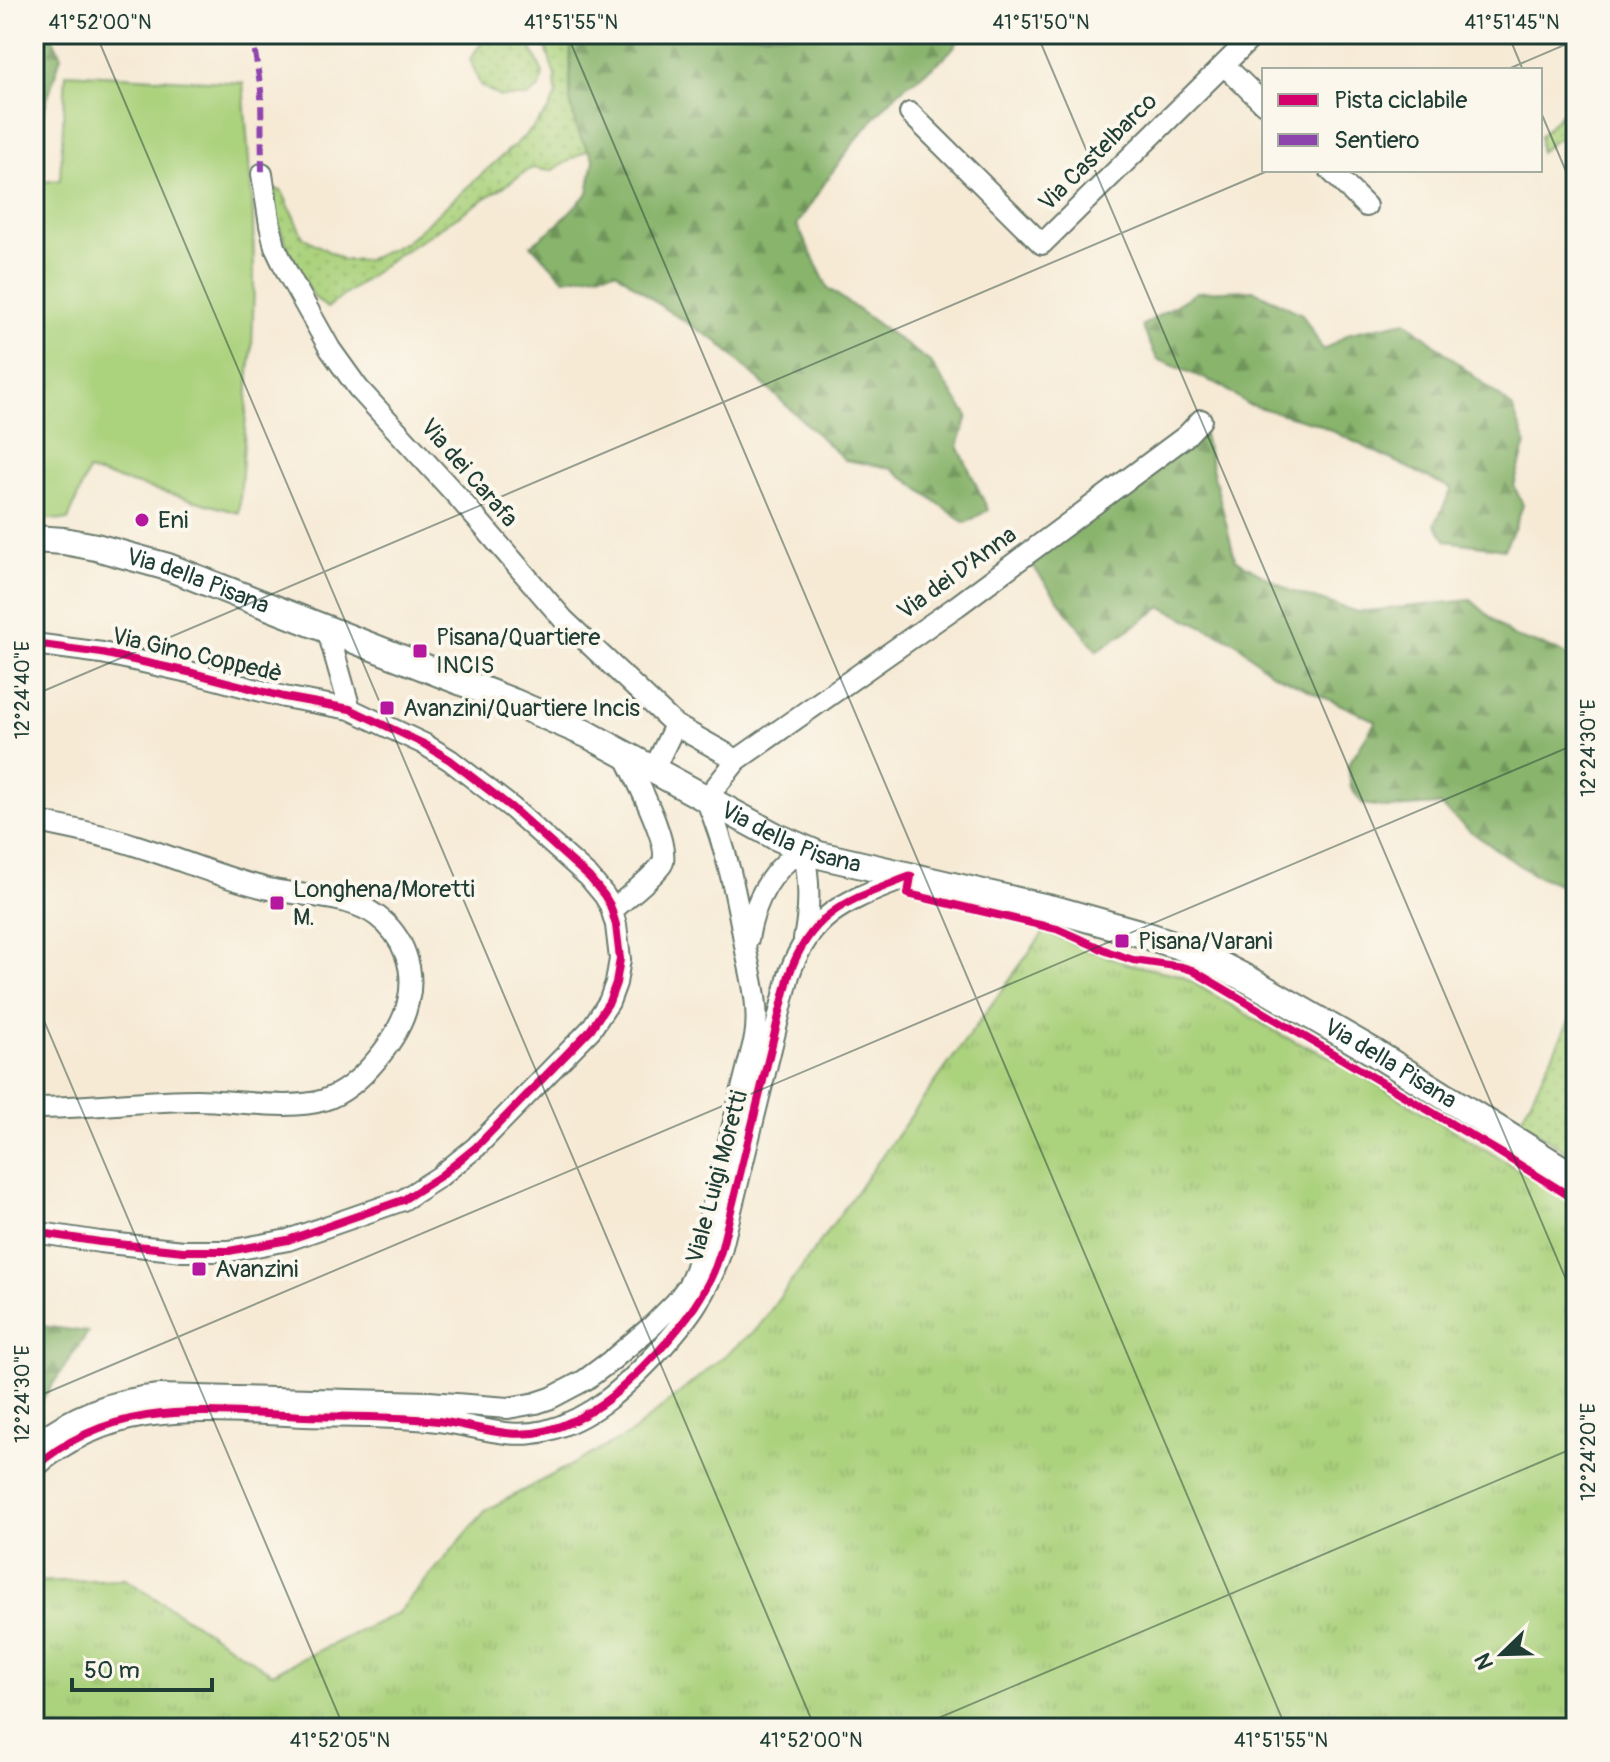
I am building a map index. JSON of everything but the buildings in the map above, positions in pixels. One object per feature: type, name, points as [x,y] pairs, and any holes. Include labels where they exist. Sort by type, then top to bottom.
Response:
[{"type":"main road","name":"Via della Pisana","points":[[34,539],[96,547],[159,564],[550,717],[803,849],[852,864],[1061,911],[1164,941],[1210,959],[1372,1051],[1576,1178]]},
{"type":"street","name":"Via Castelbarco","points":[[910,113],[1042,244],[1224,65],[1244,38]]},
{"type":"street","points":[[1224,65],[1262,102]]},
{"type":"street","points":[[1332,172],[1366,206]]},
{"type":"street","name":"Via dei Carafa","points":[[262,174],[275,247],[319,331],[344,370],[564,620],[675,725],[737,760]]},
{"type":"street","name":"Via dei D’Anna","points":[[706,799],[737,760],[957,606],[1186,436],[1201,420]]},
{"type":"street","points":[[327,628],[350,709]]},
{"type":"street","name":"Via Gino Coppedè","points":[[34,644],[102,653],[284,697],[350,709],[396,729],[450,760],[512,808],[573,862],[600,890],[612,911]]},
{"type":"street","points":[[654,769],[675,725]]},
{"type":"street","points":[[34,1232],[183,1251],[239,1251],[288,1240],[374,1211],[414,1194],[452,1167],[544,1079],[602,1015],[616,983],[619,948],[612,911],[659,867],[665,855],[660,835],[624,753]]},
{"type":"street","name":"Viale Luigi Moretti","points":[[34,1444],[94,1409],[159,1395],[521,1407],[551,1398],[598,1371],[680,1298],[691,1279],[702,1248],[756,1031],[757,1014],[726,856],[706,799]]},
{"type":"street","points":[[34,821],[135,845],[264,888],[358,906],[376,915],[398,938],[408,961],[410,983],[406,1010],[395,1035],[356,1080],[336,1095],[321,1101],[292,1104],[187,1100],[34,1108]]},
{"type":"street","name":"Viale Luigi Moretti","points":[[746,951],[755,909],[766,886],[779,868],[803,849],[809,904],[804,942]]},
{"type":"street","name":"Viale Luigi Moretti","points":[[34,1468],[59,1448],[92,1431],[128,1418],[157,1414],[216,1413],[436,1421],[517,1435],[558,1427],[580,1418],[610,1399],[629,1383],[687,1319],[711,1281],[789,975],[804,942],[820,922],[849,902],[911,876]]},
{"type":"street","points":[[517,1435],[579,1407],[614,1383],[631,1366],[631,1344]]},
{"type":"green space","points":[[34,34],[51,34],[61,56],[40,122],[34,123]]},
{"type":"green space","points":[[503,34],[529,44],[543,73],[540,88],[527,97],[500,97],[480,85],[470,59],[482,42]]},
{"type":"green space","points":[[540,34],[571,34],[570,100],[577,131],[588,150],[551,171],[532,168],[395,257],[327,308],[313,296],[290,253],[274,213],[275,189],[282,191],[303,237],[344,260],[367,260],[406,242],[529,132],[549,110],[556,95],[555,76]]},
{"type":"green space","points":[[571,34],[962,34],[944,58],[903,88],[866,128],[797,225],[828,288],[930,362],[968,416],[958,446],[988,510],[965,523],[891,468],[845,460],[718,342],[665,309],[616,271],[564,279],[531,245],[556,226],[588,193],[594,160],[577,131],[570,100]]},
{"type":"green space","points":[[66,73],[243,83],[253,213],[254,285],[239,513],[88,471],[68,520],[34,518],[34,183],[60,180]]},
{"type":"green space","points":[[1576,98],[1576,134],[1554,141],[1542,150],[1542,134]]},
{"type":"green space","points":[[1253,290],[1302,314],[1323,350],[1350,333],[1406,321],[1512,407],[1526,443],[1514,486],[1523,505],[1504,549],[1447,541],[1435,524],[1452,489],[1318,424],[1247,404],[1220,385],[1157,359],[1142,326],[1197,292]]},
{"type":"green space","points":[[1203,432],[1235,559],[1291,591],[1358,612],[1471,600],[1512,636],[1557,650],[1576,661],[1576,890],[1532,874],[1470,831],[1439,805],[1389,808],[1363,804],[1351,788],[1348,765],[1376,721],[1269,672],[1236,642],[1162,607],[1097,651],[1029,561]]},
{"type":"green space","points":[[1044,932],[1124,963],[1180,975],[1285,1037],[1333,1058],[1576,1204],[1576,1728],[34,1728],[34,1582],[125,1579],[272,1673],[398,1613],[486,1510],[630,1434],[757,1329]]},
{"type":"green space","points":[[1576,1007],[1576,1158],[1520,1121]]},
{"type":"green space","points":[[34,1325],[88,1332],[34,1412]]},
{"type":"marked path","points":[[252,34],[261,90],[262,174]]},
{"type":"cycle path","points":[[34,644],[102,653],[284,697],[350,709],[424,744],[512,808],[589,877],[610,905],[620,959],[609,1002],[591,1029],[476,1147],[439,1177],[403,1200],[288,1240],[229,1251],[183,1251],[34,1232]]},
{"type":"cycle path","points":[[911,876],[908,894],[1057,929],[1133,960],[1192,970],[1576,1200]]},
{"type":"cycle path","points":[[34,1468],[65,1445],[96,1429],[129,1419],[162,1414],[232,1412],[405,1418],[518,1434],[562,1426],[593,1410],[633,1378],[657,1353],[686,1318],[710,1280],[721,1251],[789,975],[798,953],[809,935],[836,910],[852,900],[911,876]]},
{"type":"place","name":"Eni","points":[[142,520]]},
{"type":"place","name":"Pisana/Quartiere INCIS","points":[[420,651]]},
{"type":"place","name":"Avanzini/Quartiere Incis","points":[[387,708]]},
{"type":"place","name":"Longhena/Moretti M.","points":[[277,903]]},
{"type":"place","name":"Pisana/Varani","points":[[1122,941]]},
{"type":"place","name":"Avanzini","points":[[199,1269]]}]
